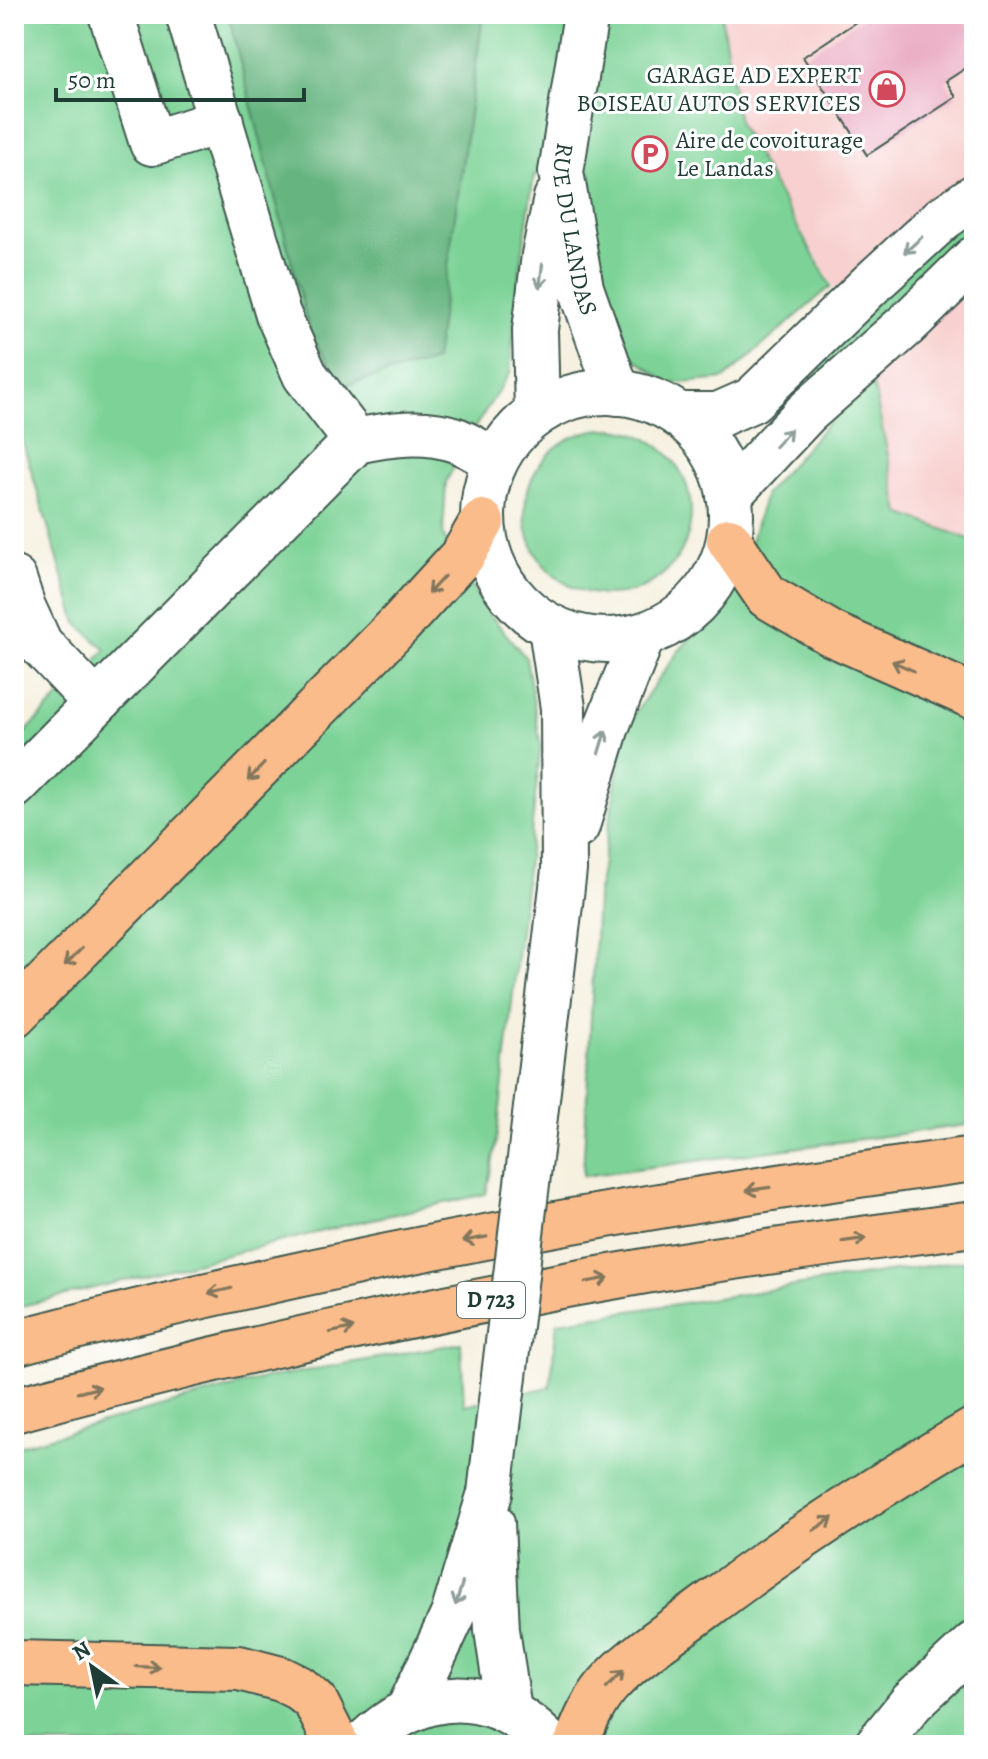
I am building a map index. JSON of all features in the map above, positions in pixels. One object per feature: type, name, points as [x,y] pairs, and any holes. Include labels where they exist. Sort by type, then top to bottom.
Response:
[{"type":"highway","points":[[14,1015],[400,624],[463,555],[482,522]]},
{"type":"highway","points":[[729,540],[767,596],[832,634],[974,697]]},
{"type":"highway","points":[[14,1343],[353,1261],[717,1195],[974,1159]]},
{"type":"highway","name":"D 723","points":[[14,1410],[202,1361],[403,1316],[644,1271],[974,1224]]},
{"type":"highway","points":[[576,1745],[586,1715],[608,1685],[649,1649],[787,1548],[919,1461],[974,1430]]},
{"type":"highway","points":[[14,1663],[239,1668],[281,1679],[299,1688],[315,1701],[337,1745]]},
{"type":"street","points":[[111,14],[152,143],[221,121]]},
{"type":"street","points":[[188,14],[278,314],[305,375],[356,441]]},
{"type":"street","name":"RUE DU LANDAS","points":[[586,14],[561,172],[581,288],[618,393]]},
{"type":"street","points":[[537,413],[535,330],[544,255],[561,172]]},
{"type":"street","points":[[679,415],[718,415],[752,400],[943,218],[974,197]]},
{"type":"street","points":[[729,495],[806,413],[905,326],[974,259]]},
{"type":"street","points":[[618,393],[650,400],[679,415],[703,437],[720,464],[729,495],[729,540],[718,571],[699,600],[673,621],[643,635],[612,640],[581,638],[551,628],[524,609],[502,585],[488,555],[482,522],[485,491],[495,461],[513,435],[537,413],[576,396],[618,393]]},
{"type":"street","points":[[14,786],[356,441],[400,432],[442,438],[455,440],[495,461]]},
{"type":"street","points":[[14,579],[40,644],[96,703]]},
{"type":"street","points":[[509,1711],[497,1630],[490,1493],[564,870],[563,708],[551,628]]},
{"type":"street","points":[[564,870],[607,726],[643,635]]},
{"type":"street","points":[[409,1709],[453,1615],[490,1493]]},
{"type":"street","points":[[877,1745],[912,1702],[974,1644]]},
{"type":"street","points":[[362,1745],[383,1725],[409,1709],[442,1700],[476,1701],[509,1711],[533,1727],[550,1745]]},
{"type":"shaded area","points":[[721,14],[974,14],[974,541],[900,513],[864,338],[739,124]]},
{"type":"green space","points":[[14,14],[228,14],[310,333],[435,359],[483,14],[721,14],[739,124],[831,286],[724,379],[670,384],[625,351],[595,247],[591,173],[534,175],[519,276],[510,373],[475,427],[446,482],[443,535],[485,609],[526,658],[541,745],[496,1144],[486,1194],[355,1223],[14,1308],[14,744],[106,650],[77,623],[14,413]]},
{"type":"green space","points":[[228,14],[483,14],[435,360],[343,386],[310,333]]},
{"type":"green space","points":[[974,207],[974,244],[782,418],[771,399]]},
{"type":"green space","points":[[871,374],[900,513],[974,541],[974,1124],[583,1176],[597,898],[625,727],[678,652],[737,587],[765,494]]},
{"type":"green space","points":[[608,429],[640,435],[667,453],[685,480],[691,512],[685,544],[667,571],[640,589],[608,595],[576,589],[549,571],[531,544],[525,512],[531,480],[549,453],[576,435]]},
{"type":"green space","points":[[974,1259],[974,1745],[14,1745],[14,1447],[266,1378],[461,1343],[464,1405],[550,1387],[557,1322]]},
{"type":"building","name":"GARAGE AD EXPERT BOISEAU AUTOS SERVICES","points":[[868,14],[960,14],[974,34],[974,63],[946,81],[956,97],[867,155],[803,57]]},
{"type":"place","name":"GARAGE AD EXPERT BOISEAU AUTOS SERVICES","points":[[887,89]]},
{"type":"place","name":"Aire de covoiturage Le Landas","points":[[650,154]]}]
